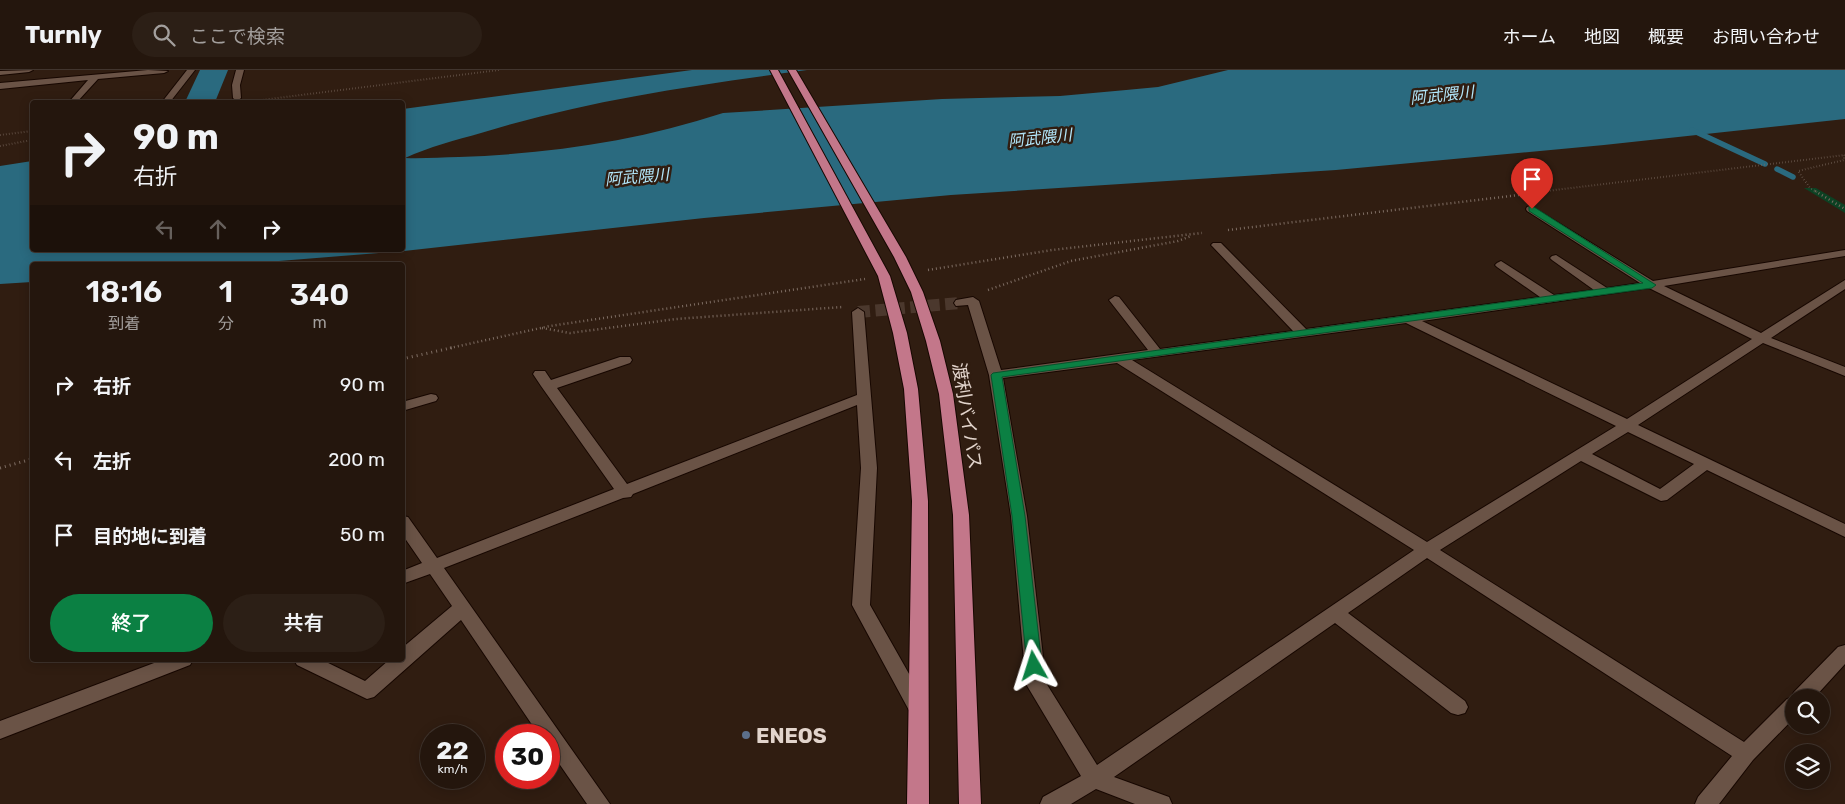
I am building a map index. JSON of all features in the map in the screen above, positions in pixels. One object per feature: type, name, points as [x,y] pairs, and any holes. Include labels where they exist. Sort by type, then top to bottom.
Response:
[{"type":"highway","points":[[774,70],[880,269],[900,334],[911,389],[920,502],[918,804]]},
{"type":"highway","name":"渡利バイパス","points":[[792,70],[908,273],[917,292],[933,341],[946,394],[961,515],[970,804]]},
{"type":"street","points":[[4,72],[29,70]]},
{"type":"street","points":[[0,86],[164,70]]},
{"type":"street","points":[[168,100],[191,70]]},
{"type":"street","points":[[237,98],[236,85],[240,70]]},
{"type":"street","points":[[75,100],[96,77]]},
{"type":"street","points":[[1532,209],[1652,285],[1761,338],[1845,372]]},
{"type":"street","points":[[1217,246],[1302,332]]},
{"type":"street","points":[[996,375],[1302,332],[1410,320],[1550,300],[1845,253]]},
{"type":"street","points":[[1556,258],[1605,292]]},
{"type":"street","points":[[1501,265],[1550,300]]},
{"type":"street","points":[[1051,804],[1094,779],[1427,550],[1581,455],[1845,284]]},
{"type":"street","points":[[1829,295],[1845,301]]},
{"type":"street","points":[[1115,300],[1156,352]]},
{"type":"street","points":[[960,303],[973,301],[996,375],[1019,516],[1036,684],[1094,779],[1161,804]]},
{"type":"street","points":[[852,309],[864,397],[869,468],[861,604],[919,709]]},
{"type":"street","points":[[1410,320],[1845,531]]},
{"type":"street","points":[[1119,358],[1427,550],[1746,754]]},
{"type":"street","points":[[625,360],[544,380],[625,492]]},
{"type":"street","points":[[405,577],[864,397]]},
{"type":"street","points":[[405,406],[431,398]]},
{"type":"street","points":[[1581,455],[1661,496],[1705,464]]},
{"type":"street","points":[[405,525],[598,804]]},
{"type":"street","points":[[405,657],[463,607]]},
{"type":"street","points":[[1336,614],[1458,707]]},
{"type":"street","points":[[1810,689],[1845,652]]},
{"type":"street","points":[[0,730],[178,662]]},
{"type":"street","points":[[308,662],[368,690],[400,662]]},
{"type":"street","points":[[1706,804],[1746,754],[1785,714]]},
{"type":"path","points":[[264,100],[498,70]]},
{"type":"path","points":[[237,98],[250,100]]},
{"type":"path","points":[[0,135],[30,131]]},
{"type":"path","points":[[0,146],[30,140]]},
{"type":"path","points":[[1536,193],[1845,155],[1844,160],[1798,171],[1810,188],[1845,209]]},
{"type":"path","points":[[1225,230],[1527,194]]},
{"type":"path","points":[[908,273],[1052,250],[1206,233]]},
{"type":"path","points":[[986,290],[1071,261],[1178,241],[1196,234]]},
{"type":"path","points":[[405,358],[539,328],[880,269]]},
{"type":"path","points":[[539,328],[570,333],[676,319],[852,309]]},
{"type":"path","points":[[0,468],[30,460]]},
{"type":"green space","points":[[1804,188],[1816,188],[1845,205],[1845,213]]},
{"type":"water","points":[[692,70],[807,70],[683,88],[561,111],[452,141],[405,158],[405,109]]},
{"type":"water","name":"阿武隈川","points":[[1228,70],[1845,70],[1845,119],[1604,145],[1336,170],[951,195],[704,218],[405,251],[405,158],[492,155],[559,149],[658,131],[723,113],[942,99],[1060,96],[1158,87]]},
{"type":"water","points":[[30,161],[30,252],[391,252],[266,262],[30,262],[30,282],[0,284],[0,166]]},
{"type":"waterway","points":[[201,100],[214,70]]},
{"type":"waterway","points":[[1692,130],[1765,164]]},
{"type":"waterway","points":[[1777,169],[1793,177]]},
{"type":"tunnel","points":[[858,312],[960,303]]},
{"type":"place","name":"ENEOS","points":[[746,735]]},
{"type":"route","points":[[1034,666],[1019,516],[996,375],[1156,352],[1410,320],[1652,285],[1532,209]]}]
